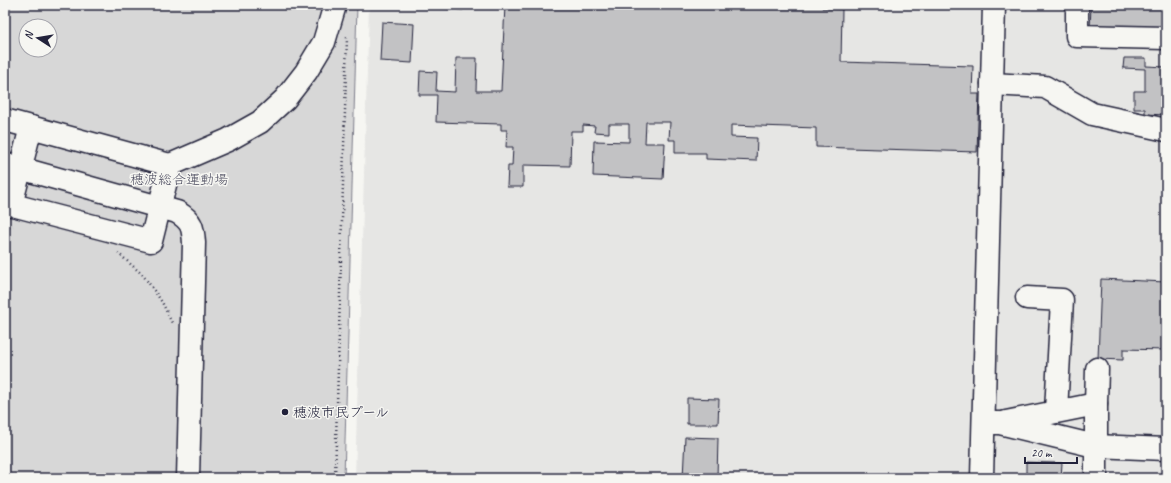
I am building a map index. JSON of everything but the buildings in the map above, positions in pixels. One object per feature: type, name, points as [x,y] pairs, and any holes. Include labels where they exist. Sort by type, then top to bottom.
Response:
[{"type":"street","points":[[5,120],[170,165],[228,140],[260,122],[285,99],[306,72],[324,42],[335,5]]},
{"type":"street","points":[[982,478],[992,423],[992,84],[994,5]]},
{"type":"street","points":[[1076,5],[1077,36],[1166,38]]},
{"type":"street","points":[[992,84],[1046,87],[1092,114],[1166,130]]},
{"type":"street","points":[[31,127],[13,166],[8,204],[151,241],[170,165]]},
{"type":"street","points":[[13,166],[177,212],[185,217],[193,227],[194,243],[188,478]]},
{"type":"street","points":[[1027,298],[1062,300],[1056,411]]},
{"type":"street","points":[[1096,478],[1096,404],[1098,369]]},
{"type":"street","points":[[992,423],[1096,404]]},
{"type":"street","points":[[992,423],[1096,446],[1166,449]]},
{"type":"path","points":[[335,478],[347,36]]},
{"type":"path","points":[[5,227],[17,226]]},
{"type":"path","points":[[117,252],[143,275],[162,302],[174,326]]},
{"type":"shaded area","points":[[369,5],[1166,5],[1166,478],[355,478]]},
{"type":"green space","name":"穂波総合運動場","points":[[5,5],[357,5],[344,478],[5,478]]},
{"type":"place","name":"穂波市民プール","points":[[285,412]]}]
